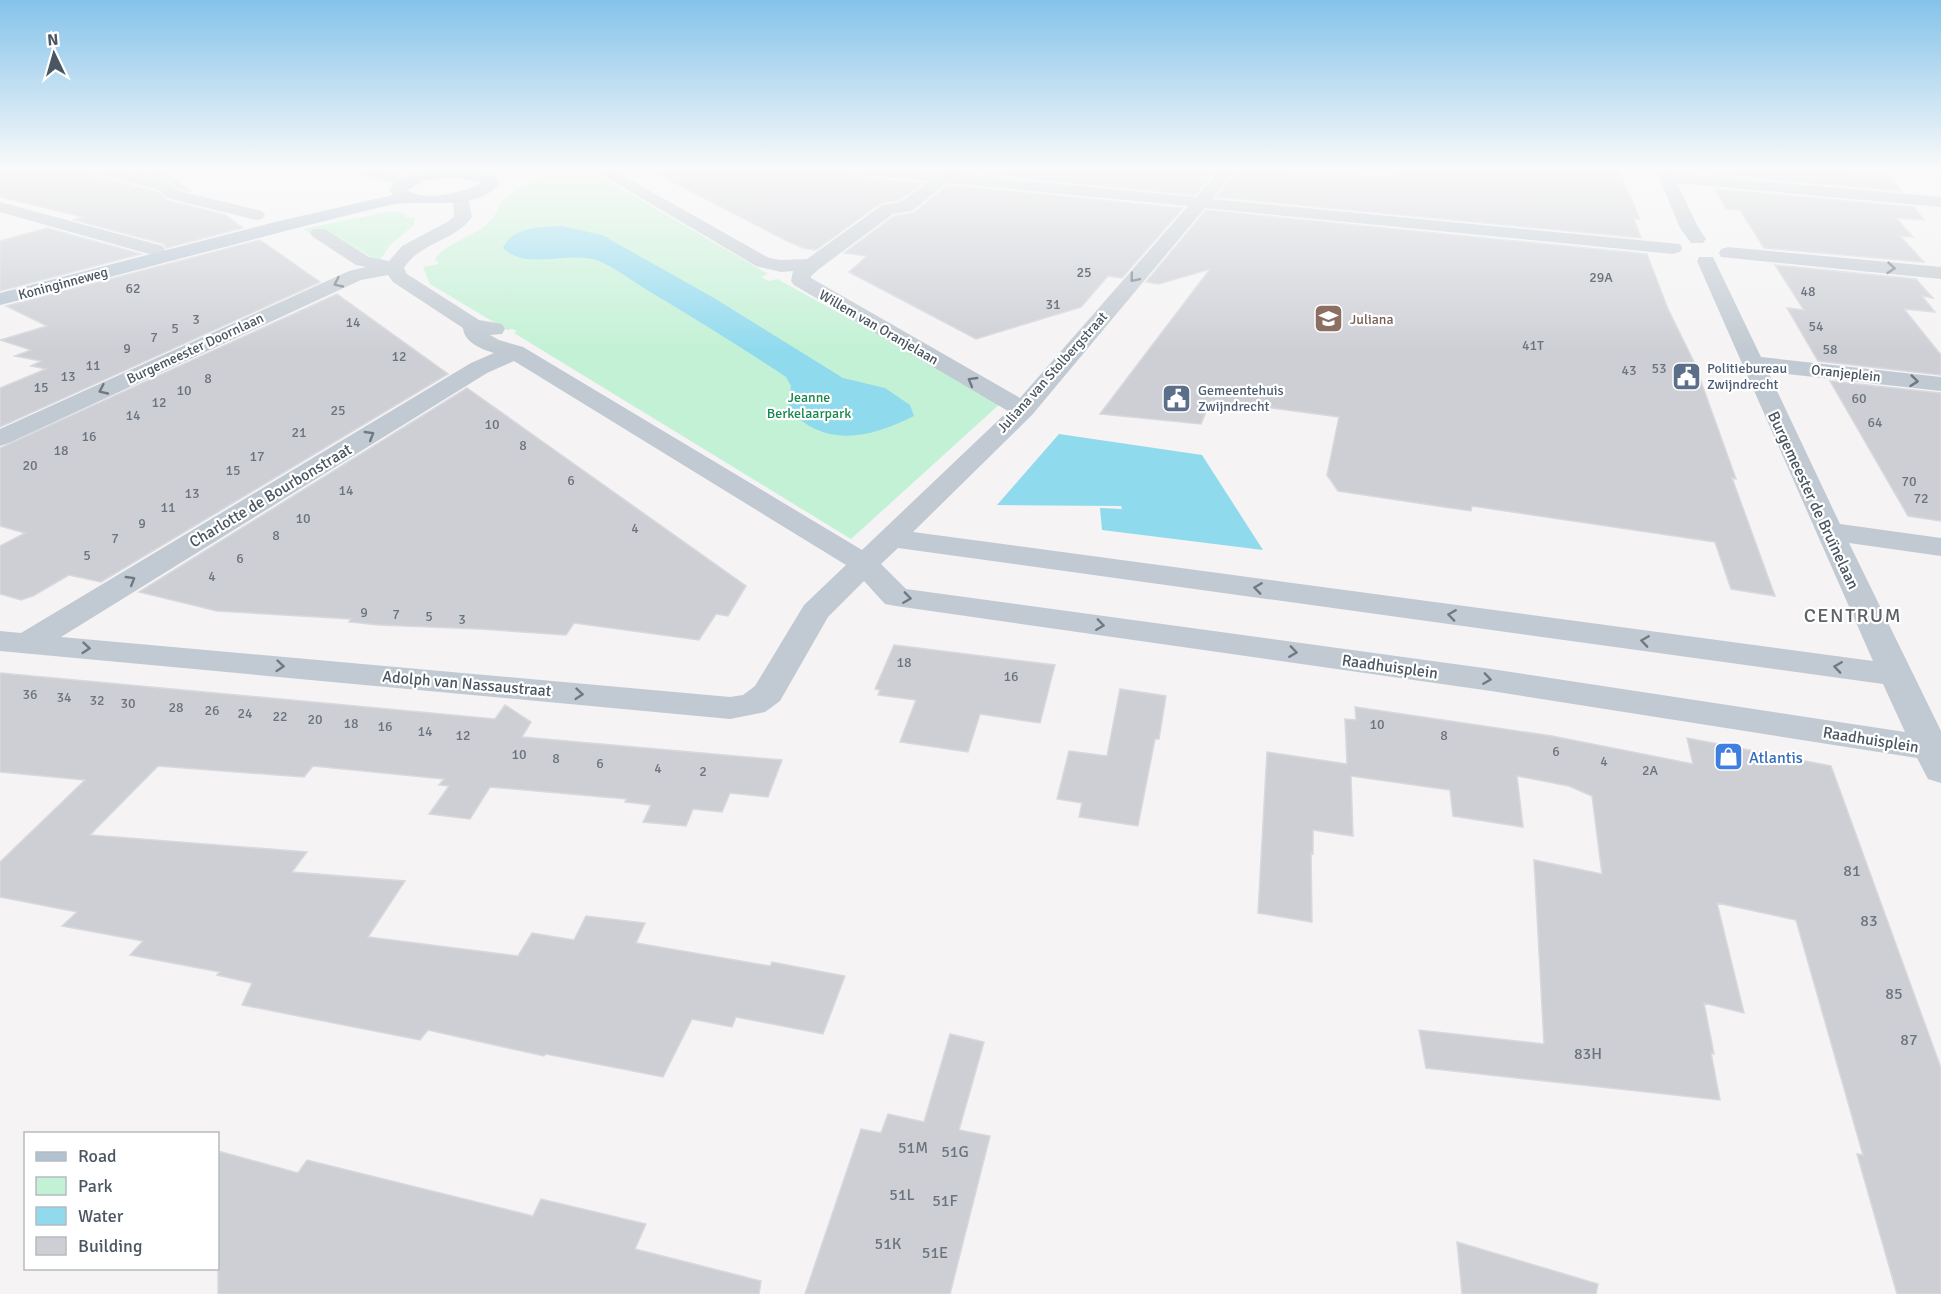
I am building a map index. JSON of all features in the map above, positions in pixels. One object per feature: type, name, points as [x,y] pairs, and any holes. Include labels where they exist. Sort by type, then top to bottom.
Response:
[{"type":"main road","name":"Koninginneweg","points":[[0,291],[230,230]]},
{"type":"main road","name":"Koninginneweg","points":[[0,299],[265,230]]},
{"type":"street","points":[[85,230],[156,250]]},
{"type":"street","points":[[431,236],[434,230]]},
{"type":"street","points":[[394,268],[400,255],[431,236],[446,230]]},
{"type":"street","name":"Willem van Oranjelaan","points":[[707,230],[763,262],[790,266],[812,265]]},
{"type":"street","points":[[812,265],[859,230]]},
{"type":"street","name":"Juliana van Stolbergstraat","points":[[863,563],[1023,410],[1175,230]]},
{"type":"street","points":[[1492,230],[1673,248],[1685,256],[1710,251],[1941,273]]},
{"type":"street","name":"Burgemeester de Bruïnelaan","points":[[1691,230],[1710,251],[1751,363],[1936,759]]},
{"type":"street","points":[[320,233],[363,261],[394,268],[400,278],[472,325],[474,334],[491,345],[515,352],[863,563]]},
{"type":"street","name":"Willem van Oranjelaan","points":[[812,265],[801,274],[801,281],[804,285],[1023,410]]},
{"type":"street","name":"Burgemeester Doornlaan","points":[[0,438],[356,275],[394,268]]},
{"type":"street","name":"Charlotte de Bourbonstraat","points":[[14,642],[479,368],[515,352]]},
{"type":"street","name":"Oranjeplein","points":[[1751,363],[1941,384]]},
{"type":"street","points":[[1829,531],[1941,547]]},
{"type":"street","points":[[890,538],[1896,675]]},
{"type":"street","name":"Adolph van Nassaustraat","points":[[14,642],[730,708],[753,704],[768,693],[815,612],[863,563]]},
{"type":"street","name":"Raadhuisplein","points":[[863,563],[896,597],[1491,680],[1936,759]]},
{"type":"green space","points":[[327,230],[408,230],[390,245],[381,259],[376,260]]},
{"type":"green space","name":"Jeanne Berkelaarpark","points":[[478,230],[693,230],[768,274],[761,277],[769,281],[777,279],[1002,402],[851,539],[514,333],[517,331],[507,330],[430,284],[423,267],[439,264],[435,259],[452,245]]},
{"type":"water","points":[[581,230],[602,235],[714,298],[843,378],[885,388],[910,405],[914,416],[881,430],[864,434],[848,436],[817,430],[802,421],[788,408],[791,386],[786,377],[615,269],[596,260],[573,258],[535,260],[513,255],[503,248],[507,241],[520,232]]},
{"type":"water","points":[[1059,434],[1202,455],[1263,550],[1102,530],[1100,508],[1122,509],[1121,506],[997,505]]},
{"type":"building","points":[[38,230],[56,230],[141,254],[0,291],[0,241]]},
{"type":"building","points":[[113,230],[234,230],[166,248],[164,244]]},
{"type":"building","points":[[766,230],[843,230],[816,250],[803,248]]},
{"type":"building","points":[[875,230],[1163,230],[1122,278],[1108,276],[1081,307],[976,339],[849,272],[867,256],[844,253]]},
{"type":"building","points":[[1189,230],[1410,230],[1647,254],[1668,309],[1694,362],[1736,479],[1732,478],[1775,596],[1731,589],[1715,542],[1472,506],[1471,511],[1338,491],[1327,475],[1339,417],[1211,400],[1201,424],[1100,414],[1210,269],[1159,284],[1146,282]]},
{"type":"building","points":[[1562,230],[1638,230],[1641,238]]},
{"type":"building","points":[[1753,230],[1907,230],[1913,237],[1900,236],[1924,262],[1764,248]]},
{"type":"building","points":[[260,240],[320,282],[0,427],[0,388],[46,369],[31,366],[41,361],[15,356],[31,350],[0,340],[47,326],[6,306]]},
{"type":"building","points":[[1775,265],[1916,279],[1933,298],[1922,296],[1935,312],[1904,309],[1941,355],[1941,375],[1818,361],[1787,308],[1804,310]]},
{"type":"building","points":[[337,294],[448,374],[101,582],[69,575],[33,596],[21,600],[0,594],[0,546],[25,533],[0,526],[0,448]]},
{"type":"building","points":[[1830,381],[1941,393],[1941,521],[1908,516]]},
{"type":"building","points":[[467,388],[746,586],[728,616],[716,614],[699,640],[574,623],[566,635],[379,625],[349,622],[351,619],[217,611],[139,592]]},
{"type":"building","points":[[894,645],[1055,665],[1040,723],[980,714],[968,752],[900,742],[916,700],[878,695],[880,690],[875,689]]},
{"type":"building","points":[[0,673],[495,719],[505,705],[531,722],[522,737],[782,760],[768,797],[730,793],[722,812],[693,809],[686,826],[643,822],[651,805],[625,802],[627,799],[490,787],[470,819],[429,814],[449,786],[439,785],[444,779],[313,766],[304,777],[158,766],[90,835],[307,852],[292,872],[405,881],[368,937],[518,956],[532,933],[574,940],[586,916],[645,923],[636,943],[770,966],[772,962],[845,976],[823,1034],[736,1017],[732,1027],[692,1019],[663,1077],[546,1054],[544,1056],[428,1030],[420,1040],[242,1005],[252,983],[217,975],[220,972],[130,955],[143,941],[62,926],[77,912],[0,897],[0,862],[85,780],[0,772]]},
{"type":"building","points":[[1120,689],[1166,696],[1159,739],[1155,739],[1138,826],[1079,817],[1082,803],[1057,799],[1069,751],[1107,756]]},
{"type":"building","points":[[1355,707],[1552,736],[1693,764],[1687,738],[1831,766],[1941,1068],[1941,1294],[1897,1294],[1857,1154],[1863,1155],[1796,920],[1717,903],[1744,1013],[1704,1003],[1720,1100],[1426,1068],[1419,1030],[1544,1044],[1534,860],[1602,874],[1592,796],[1569,786],[1517,776],[1523,827],[1453,816],[1450,790],[1351,776],[1353,836],[1313,830],[1312,922],[1258,913],[1267,752],[1347,764],[1345,719],[1356,720]]},
{"type":"building","points":[[950,1034],[984,1042],[959,1130],[990,1136],[950,1294],[805,1294],[861,1129],[881,1133],[888,1114],[924,1122]]},
{"type":"building","points":[[219,1151],[298,1173],[307,1160],[533,1216],[541,1199],[646,1224],[635,1249],[761,1281],[759,1294],[218,1294]]},
{"type":"building","points":[[1457,1242],[1598,1284],[1596,1294],[1462,1294]]},
{"type":"place","name":"Juliana","points":[[1329,319]]},
{"type":"place","name":"Politiebureau Zwijndrecht","points":[[1686,376]]},
{"type":"place","name":"Gemeentehuis Zwijndrecht","points":[[1177,398]]},
{"type":"place","name":"Atlantis","points":[[1728,757]]},
{"type":"district","name":"CENTRUM","points":[[1853,615]]}]
